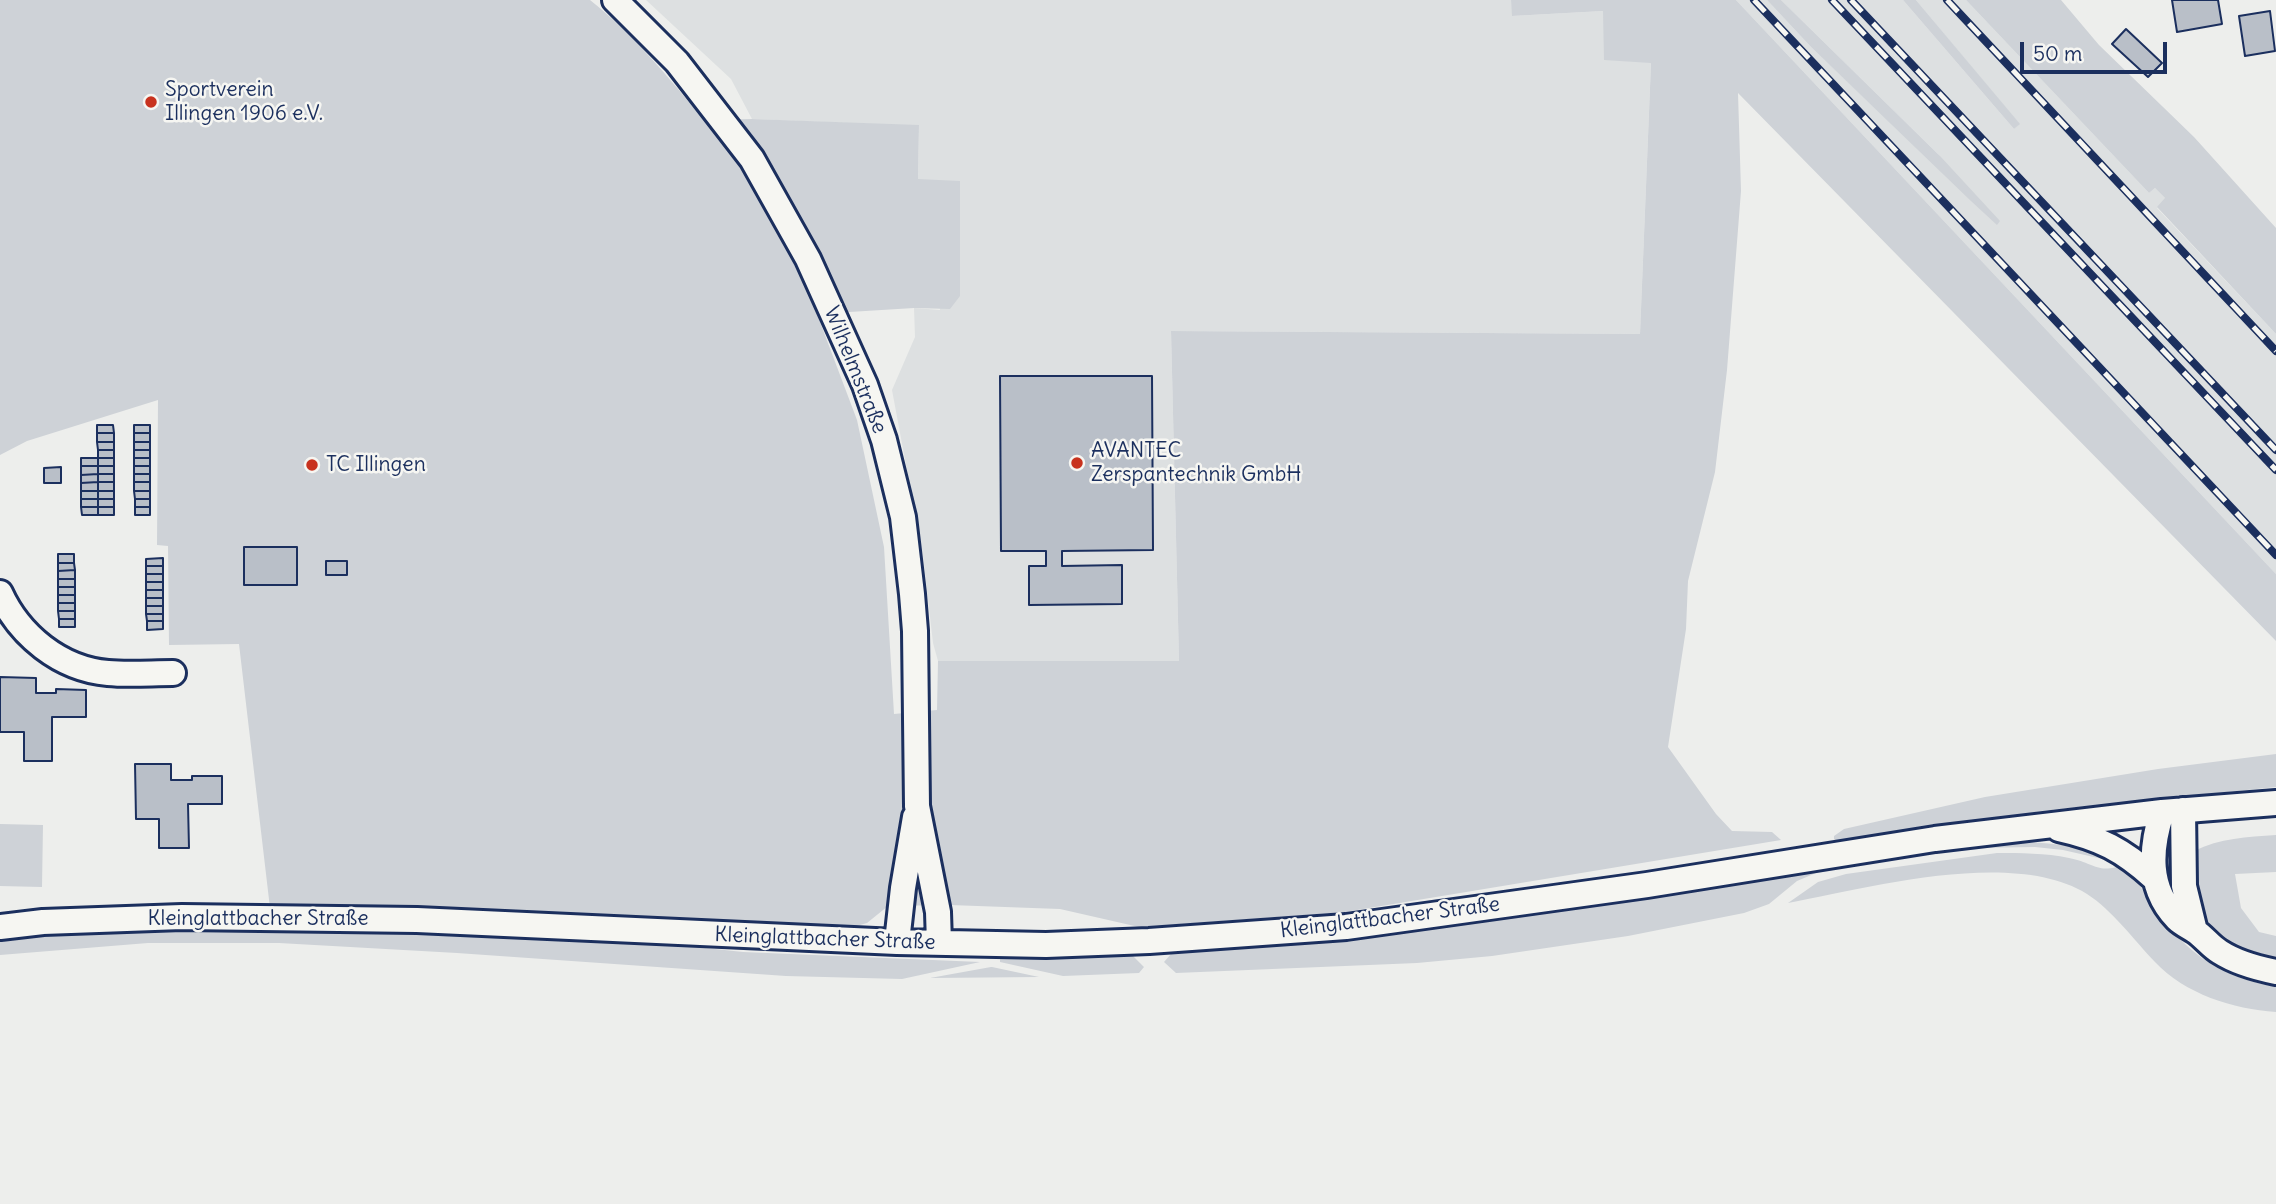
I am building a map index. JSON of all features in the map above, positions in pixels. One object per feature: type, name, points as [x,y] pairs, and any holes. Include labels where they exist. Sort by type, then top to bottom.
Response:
[{"type":"street","name":"Wilhelmstraße","points":[[615,0],[677,62],[752,159],[808,259],[865,385],[884,440],[903,517],[909,568],[915,631],[918,806],[938,912],[939,943]]},
{"type":"street","points":[[0,593],[9,613],[35,642],[61,658],[84,668],[107,673],[173,673]]},
{"type":"street","name":"Kleinglattbacher Straße","points":[[0,927],[43,922],[182,917],[418,920],[897,942],[1086,944],[1346,927],[2045,825],[2276,803]]},
{"type":"street","name":"Wilhelmstraße","points":[[897,942],[903,887],[918,806]]},
{"type":"street","points":[[2172,811],[2154,845],[2154,878],[2161,897],[2179,921],[2219,952],[2243,964],[2276,972]]},
{"type":"street","points":[[2172,811],[2186,900],[2195,931]]},
{"type":"street","points":[[2045,825],[2084,835],[2115,847],[2154,878]]},
{"type":"shaded area","points":[[0,0],[590,0],[636,42],[704,120],[752,119],[919,125],[918,179],[960,181],[960,296],[950,309],[914,308],[817,314],[857,420],[884,547],[894,714],[937,710],[938,661],[1179,661],[1171,331],[1640,334],[1651,63],[1604,60],[1603,11],[1512,16],[1511,0],[1736,0],[2276,574],[2276,641],[1738,93],[1741,191],[1727,370],[1715,472],[1688,581],[1686,629],[1668,747],[1716,814],[1732,831],[1772,832],[1781,840],[1345,912],[1139,927],[1060,909],[950,905],[888,906],[867,923],[836,928],[270,908],[239,644],[169,645],[168,546],[157,545],[158,400],[27,441],[0,455]]},
{"type":"shaded area","points":[[646,0],[1511,0],[1513,16],[1603,11],[1651,62],[1640,334],[1171,331],[1179,661],[938,661],[933,643],[923,556],[892,390],[915,337],[914,308],[940,310],[918,179],[919,126],[752,119],[731,79]]},
{"type":"shaded area","points":[[1736,0],[1767,0],[1811,47],[1870,103],[1940,156],[1781,0],[1903,0],[2014,129],[2019,124],[1916,0],[1966,0],[2149,193],[2155,188],[2166,199],[2157,208],[2276,334],[2276,574]]},
{"type":"shaded area","points":[[1767,0],[1781,0],[1940,156],[2000,221],[1997,225],[1811,47]]},
{"type":"shaded area","points":[[1903,0],[1916,0],[2020,124],[2014,129]]},
{"type":"shaded area","points":[[1966,0],[2061,0],[2099,45],[2194,137],[2276,228],[2276,334],[2157,207],[2165,198],[2155,188],[2149,193]]},
{"type":"shaded area","points":[[2276,754],[2276,787],[2041,811],[1839,843],[1834,839],[1834,836],[1844,829],[1985,797],[2158,769]]},
{"type":"shaded area","points":[[0,824],[43,825],[42,887],[0,886]]},
{"type":"shaded area","points":[[2276,835],[2276,872],[2235,874],[2241,908],[2259,932],[2276,936],[2276,966],[2229,945],[2209,929],[2196,906],[2193,879],[2194,851],[2224,841]]},
{"type":"shaded area","points":[[1992,842],[2067,846],[2113,857],[2107,860],[2035,847],[1971,848],[1823,870],[1797,881],[1769,904],[1744,913],[1628,936],[1492,956],[1417,963],[1176,973],[1164,962],[1171,954],[1330,938]]},
{"type":"shaded area","points":[[1997,853],[2060,856],[2102,868],[2126,864],[2170,928],[2186,945],[2224,971],[2276,987],[2276,1012],[2227,1003],[2181,983],[2155,962],[2096,901],[2087,894],[2056,881],[2020,874],[1940,876],[1899,881],[1788,903],[1818,882],[1846,874]]},
{"type":"shaded area","points":[[307,927],[631,940],[743,952],[980,962],[902,979],[786,976],[279,943],[148,943],[0,955],[0,937],[60,931]]},
{"type":"shaded area","points":[[1132,955],[1144,967],[1139,973],[1063,976],[1000,962],[1000,959]]},
{"type":"shaded area","points":[[991,967],[1039,977],[930,978]]},
{"type":"building","points":[[2172,0],[2218,0],[2222,24],[2177,32]]},
{"type":"building","points":[[2270,11],[2275,51],[2245,56],[2239,16]]},
{"type":"building","points":[[2126,29],[2162,63],[2148,77],[2112,44]]},
{"type":"building","name":"AVANTEC Zerspantechnik GmbH","points":[[1000,376],[1152,376],[1153,550],[1062,551],[1062,566],[1122,565],[1122,604],[1029,605],[1029,566],[1046,566],[1046,551],[1001,551]]},
{"type":"building","points":[[97,425],[113,425],[114,433],[97,433]]},
{"type":"building","points":[[134,425],[150,425],[150,433],[134,433]]},
{"type":"building","points":[[97,433],[114,433],[114,442],[97,442]]},
{"type":"building","points":[[134,433],[150,433],[150,442],[134,442]]},
{"type":"building","points":[[97,442],[114,442],[114,450],[98,450]]},
{"type":"building","points":[[134,442],[150,442],[150,450],[134,450]]},
{"type":"building","points":[[98,450],[114,450],[114,458],[98,458]]},
{"type":"building","points":[[134,450],[150,450],[150,458],[134,458]]},
{"type":"building","points":[[81,458],[98,458],[98,466],[81,466]]},
{"type":"building","points":[[98,458],[114,458],[114,466],[98,466]]},
{"type":"building","points":[[134,458],[150,458],[150,466],[134,466]]},
{"type":"building","points":[[81,466],[98,466],[98,474],[81,475]]},
{"type":"building","points":[[98,466],[114,466],[114,474],[98,474]]},
{"type":"building","points":[[134,466],[150,466],[150,474],[134,474]]},
{"type":"building","points":[[61,467],[61,483],[44,483],[44,468]]},
{"type":"building","points":[[98,474],[98,482],[81,483],[81,475]]},
{"type":"building","points":[[98,474],[114,474],[114,482],[98,482]]},
{"type":"building","points":[[134,474],[150,474],[150,482],[134,482]]},
{"type":"building","points":[[98,482],[98,491],[81,491],[81,483]]},
{"type":"building","points":[[98,482],[114,482],[114,491],[98,491]]},
{"type":"building","points":[[134,482],[150,482],[150,491],[134,491]]},
{"type":"building","points":[[81,491],[98,491],[98,499],[81,499]]},
{"type":"building","points":[[98,491],[114,491],[114,499],[98,499]]},
{"type":"building","points":[[134,491],[150,491],[150,499],[135,499]]},
{"type":"building","points":[[81,499],[98,499],[98,507],[81,507]]},
{"type":"building","points":[[98,499],[114,499],[114,507],[98,507]]},
{"type":"building","points":[[135,499],[150,499],[150,507],[135,507]]},
{"type":"building","points":[[81,507],[98,507],[98,515],[82,515]]},
{"type":"building","points":[[98,507],[114,507],[114,515],[98,515]]},
{"type":"building","points":[[135,507],[150,507],[150,515],[135,515]]},
{"type":"building","points":[[244,547],[297,547],[297,585],[244,585]]},
{"type":"building","points":[[58,554],[74,554],[74,563],[58,563]]},
{"type":"building","points":[[163,558],[163,566],[146,566],[146,559]]},
{"type":"building","points":[[326,561],[347,561],[347,575],[326,575]]},
{"type":"building","points":[[58,563],[74,563],[75,570],[58,571]]},
{"type":"building","points":[[146,566],[163,566],[163,574],[146,574]]},
{"type":"building","points":[[75,570],[75,579],[58,579],[58,571]]},
{"type":"building","points":[[146,574],[163,574],[163,582],[146,582]]},
{"type":"building","points":[[58,579],[75,579],[75,587],[58,587]]},
{"type":"building","points":[[146,582],[163,582],[163,590],[146,590]]},
{"type":"building","points":[[58,587],[75,587],[75,595],[58,595]]},
{"type":"building","points":[[146,590],[163,590],[163,598],[146,598]]},
{"type":"building","points":[[58,595],[75,595],[75,603],[58,603]]},
{"type":"building","points":[[146,598],[163,598],[163,606],[146,606]]},
{"type":"building","points":[[58,603],[75,603],[75,611],[58,611]]},
{"type":"building","points":[[146,606],[163,606],[163,614],[146,614]]},
{"type":"building","points":[[58,611],[75,611],[75,619],[59,619]]},
{"type":"building","points":[[146,614],[163,614],[163,621],[147,621]]},
{"type":"building","points":[[59,619],[75,619],[75,627],[59,627]]},
{"type":"building","points":[[147,621],[163,621],[163,629],[147,630]]},
{"type":"building","points":[[0,677],[36,678],[36,693],[56,693],[56,689],[86,690],[86,717],[52,717],[52,761],[24,761],[24,732],[0,732]]},
{"type":"building","points":[[135,764],[171,764],[171,780],[192,780],[192,776],[222,776],[222,804],[188,804],[189,848],[159,848],[159,819],[136,819]]},
{"type":"railway","points":[[1754,0],[2276,555]]},
{"type":"railway","points":[[1832,0],[2276,470]]},
{"type":"railway","points":[[1851,0],[2276,450]]},
{"type":"railway","points":[[1947,0],[2276,351]]},
{"type":"place","name":"Sportverein Illingen 1906 e.V.","points":[[151,102]]},
{"type":"place","name":"AVANTEC Zerspantechnik GmbH","points":[[1077,463]]},
{"type":"place","name":"TC Illingen","points":[[312,465]]}]
